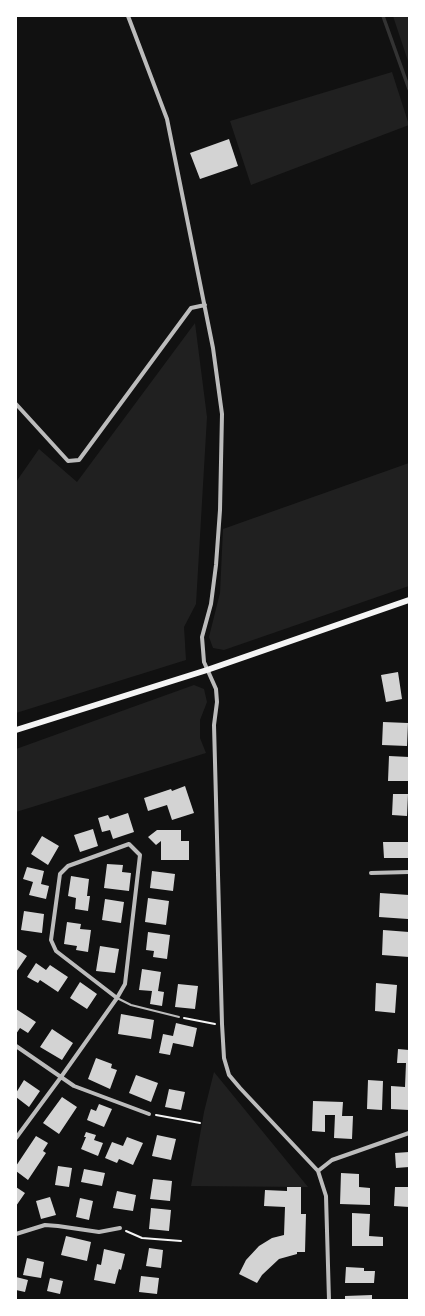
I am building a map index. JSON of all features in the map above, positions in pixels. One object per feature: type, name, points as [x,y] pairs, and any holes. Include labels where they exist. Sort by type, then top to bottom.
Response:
[{"type":"main road","points":[[16,730],[207,670],[409,600]]},
{"type":"street","points":[[128,16],[167,119],[214,348],[222,414],[220,510],[216,565],[212,604],[202,637],[204,662],[216,690],[217,702],[214,725],[224,1058],[230,1075],[240,1088],[318,1172],[326,1196],[329,1300]]},
{"type":"street","points":[[16,404],[68,461],[79,460],[191,308],[205,304]]},
{"type":"street","points":[[16,1138],[118,998],[125,984],[140,855],[129,844],[68,866],[60,874],[51,940],[56,951],[118,998]]},
{"type":"street","points":[[371,873],[409,872]]},
{"type":"street","points":[[16,1046],[74,1086],[148,1114]]},
{"type":"street","points":[[318,1172],[332,1160],[409,1133]]},
{"type":"street","points":[[16,1234],[45,1225],[99,1232],[120,1228]]},
{"type":"lane","points":[[118,998],[131,1005],[179,1017]]},
{"type":"path","points":[[179,1017],[214,1024],[222,1024]]},
{"type":"path","points":[[148,1114],[200,1123]]},
{"type":"path","points":[[120,1228],[142,1238],[181,1241]]},
{"type":"shaded area","points":[[393,16],[409,16],[409,64]]},
{"type":"shaded area","points":[[392,72],[409,125],[251,185],[230,121]]},
{"type":"shaded area","points":[[195,323],[207,417],[196,604],[184,627],[186,660],[16,713],[16,482],[39,449],[77,482]]},
{"type":"shaded area","points":[[409,463],[409,586],[224,650],[213,648],[209,637],[220,593],[223,529]]},
{"type":"shaded area","points":[[194,685],[204,689],[207,702],[200,720],[200,738],[206,753],[16,812],[16,749]]},
{"type":"shaded area","points":[[214,1072],[308,1187],[191,1186],[204,1112]]},
{"type":"building","points":[[229,139],[238,166],[200,179],[190,153]]},
{"type":"building","points":[[398,672],[402,699],[386,702],[381,675]]},
{"type":"building","points":[[383,722],[408,723],[407,746],[382,745]]},
{"type":"building","points":[[389,756],[409,757],[409,781],[388,781]]},
{"type":"building","points":[[185,786],[194,813],[172,820],[167,805],[148,811],[144,798]]},
{"type":"building","points":[[393,794],[408,794],[407,816],[392,815]]},
{"type":"building","points":[[128,813],[134,832],[113,839],[110,830],[102,832],[98,818],[108,815],[110,819]]},
{"type":"building","points":[[93,829],[98,846],[80,852],[74,835]]},
{"type":"building","points":[[157,830],[181,830],[181,841],[189,841],[189,860],[161,860],[161,841],[156,845],[148,837]]},
{"type":"building","points":[[42,836],[59,846],[48,865],[31,854]]},
{"type":"building","points":[[383,842],[408,842],[408,858],[384,858]]},
{"type":"building","points":[[107,864],[123,865],[122,872],[131,873],[129,891],[104,888]]},
{"type":"building","points":[[27,867],[44,871],[41,884],[49,886],[46,899],[29,895],[33,882],[23,879]]},
{"type":"building","points":[[152,871],[175,874],[173,891],[150,888]]},
{"type":"building","points":[[71,876],[89,879],[87,896],[90,896],[88,911],[75,909],[76,898],[68,896]]},
{"type":"building","points":[[380,893],[409,895],[408,919],[379,917]]},
{"type":"building","points":[[148,898],[169,901],[166,925],[145,922]]},
{"type":"building","points":[[105,899],[124,902],[121,923],[102,920]]},
{"type":"building","points":[[24,911],[44,914],[42,933],[21,930]]},
{"type":"building","points":[[67,922],[81,924],[80,929],[91,930],[88,952],[76,950],[77,946],[64,944]]},
{"type":"building","points":[[383,930],[409,932],[409,957],[382,955]]},
{"type":"building","points":[[148,932],[170,935],[167,959],[153,957],[154,951],[146,950]]},
{"type":"building","points":[[100,946],[119,949],[115,973],[96,971]]},
{"type":"building","points":[[16,949],[27,956],[16,972]]},
{"type":"building","points":[[36,963],[46,970],[50,965],[68,977],[58,992],[40,980],[38,983],[27,977]]},
{"type":"building","points":[[142,969],[161,972],[158,991],[164,992],[162,1006],[150,1004],[152,991],[139,990]]},
{"type":"building","points":[[80,982],[97,994],[87,1009],[70,998]]},
{"type":"building","points":[[376,983],[397,985],[395,1013],[375,1011]]},
{"type":"building","points":[[178,984],[198,986],[195,1009],[175,1007]]},
{"type":"building","points":[[16,1009],[36,1022],[28,1033],[20,1028],[16,1034]]},
{"type":"building","points":[[121,1014],[154,1020],[151,1039],[118,1034]]},
{"type":"building","points":[[176,1023],[197,1028],[193,1047],[173,1043],[170,1055],[159,1053],[163,1034],[173,1036]]},
{"type":"building","points":[[52,1029],[73,1043],[62,1060],[40,1047]]},
{"type":"building","points":[[398,1049],[409,1050],[409,1110],[391,1109],[391,1086],[405,1087],[406,1063],[397,1063]]},
{"type":"building","points":[[96,1058],[112,1064],[111,1068],[117,1070],[110,1089],[88,1079]]},
{"type":"building","points":[[136,1075],[158,1083],[151,1102],[129,1093]]},
{"type":"building","points":[[24,1080],[40,1091],[29,1107],[16,1097],[16,1093]]},
{"type":"building","points":[[368,1080],[383,1081],[382,1110],[367,1109]]},
{"type":"building","points":[[169,1089],[185,1092],[181,1110],[165,1107]]},
{"type":"building","points":[[62,1097],[77,1107],[59,1134],[43,1123]]},
{"type":"building","points":[[313,1101],[343,1102],[342,1116],[353,1116],[352,1139],[334,1138],[335,1115],[325,1115],[325,1132],[312,1131]]},
{"type":"building","points":[[99,1104],[112,1109],[104,1127],[87,1120],[91,1109],[96,1111]]},
{"type":"building","points":[[86,1132],[96,1135],[94,1140],[103,1143],[98,1156],[81,1149],[86,1137],[84,1137]]},
{"type":"building","points":[[157,1135],[176,1139],[171,1160],[152,1156]]},
{"type":"building","points":[[36,1136],[48,1143],[43,1151],[46,1153],[28,1180],[16,1171],[16,1166]]},
{"type":"building","points":[[127,1137],[143,1143],[133,1165],[119,1159],[117,1163],[105,1158],[112,1142],[123,1146]]},
{"type":"building","points":[[409,1152],[409,1167],[396,1168],[395,1153]]},
{"type":"building","points":[[58,1166],[72,1168],[69,1187],[55,1185]]},
{"type":"building","points":[[84,1169],[105,1173],[102,1186],[81,1182]]},
{"type":"building","points":[[341,1173],[359,1174],[359,1187],[370,1188],[370,1205],[340,1204]]},
{"type":"building","points":[[153,1179],[172,1181],[170,1201],[150,1199]]},
{"type":"building","points":[[16,1187],[25,1193],[16,1206]]},
{"type":"building","points":[[287,1187],[301,1187],[301,1214],[306,1214],[305,1252],[297,1252],[297,1254],[279,1259],[262,1275],[257,1283],[239,1274],[246,1260],[259,1246],[272,1238],[284,1235],[285,1207],[264,1206],[265,1190],[287,1191]]},
{"type":"building","points":[[395,1187],[409,1187],[409,1207],[394,1206]]},
{"type":"building","points":[[117,1191],[136,1195],[133,1211],[113,1208]]},
{"type":"building","points":[[50,1197],[56,1215],[41,1219],[36,1201]]},
{"type":"building","points":[[80,1198],[93,1201],[89,1220],[76,1217]]},
{"type":"building","points":[[151,1208],[171,1210],[169,1231],[149,1229]]},
{"type":"building","points":[[352,1213],[370,1214],[369,1236],[383,1237],[383,1246],[352,1246]]},
{"type":"building","points":[[66,1236],[91,1242],[87,1261],[61,1255]]},
{"type":"building","points":[[149,1248],[163,1250],[161,1268],[146,1266]]},
{"type":"building","points":[[104,1249],[125,1254],[121,1270],[119,1269],[115,1284],[94,1280],[97,1264],[101,1265]]},
{"type":"building","points":[[27,1258],[44,1262],[41,1278],[23,1275]]},
{"type":"building","points":[[346,1267],[364,1268],[364,1271],[375,1271],[374,1283],[345,1283]]},
{"type":"building","points":[[141,1276],[159,1278],[157,1294],[139,1292]]},
{"type":"building","points":[[16,1277],[28,1280],[25,1292],[16,1290]]},
{"type":"building","points":[[50,1278],[63,1281],[60,1294],[47,1291]]},
{"type":"building","points":[[372,1295],[372,1300],[345,1300],[345,1296]]},
{"type":"waterway","points":[[383,16],[409,89]]}]
